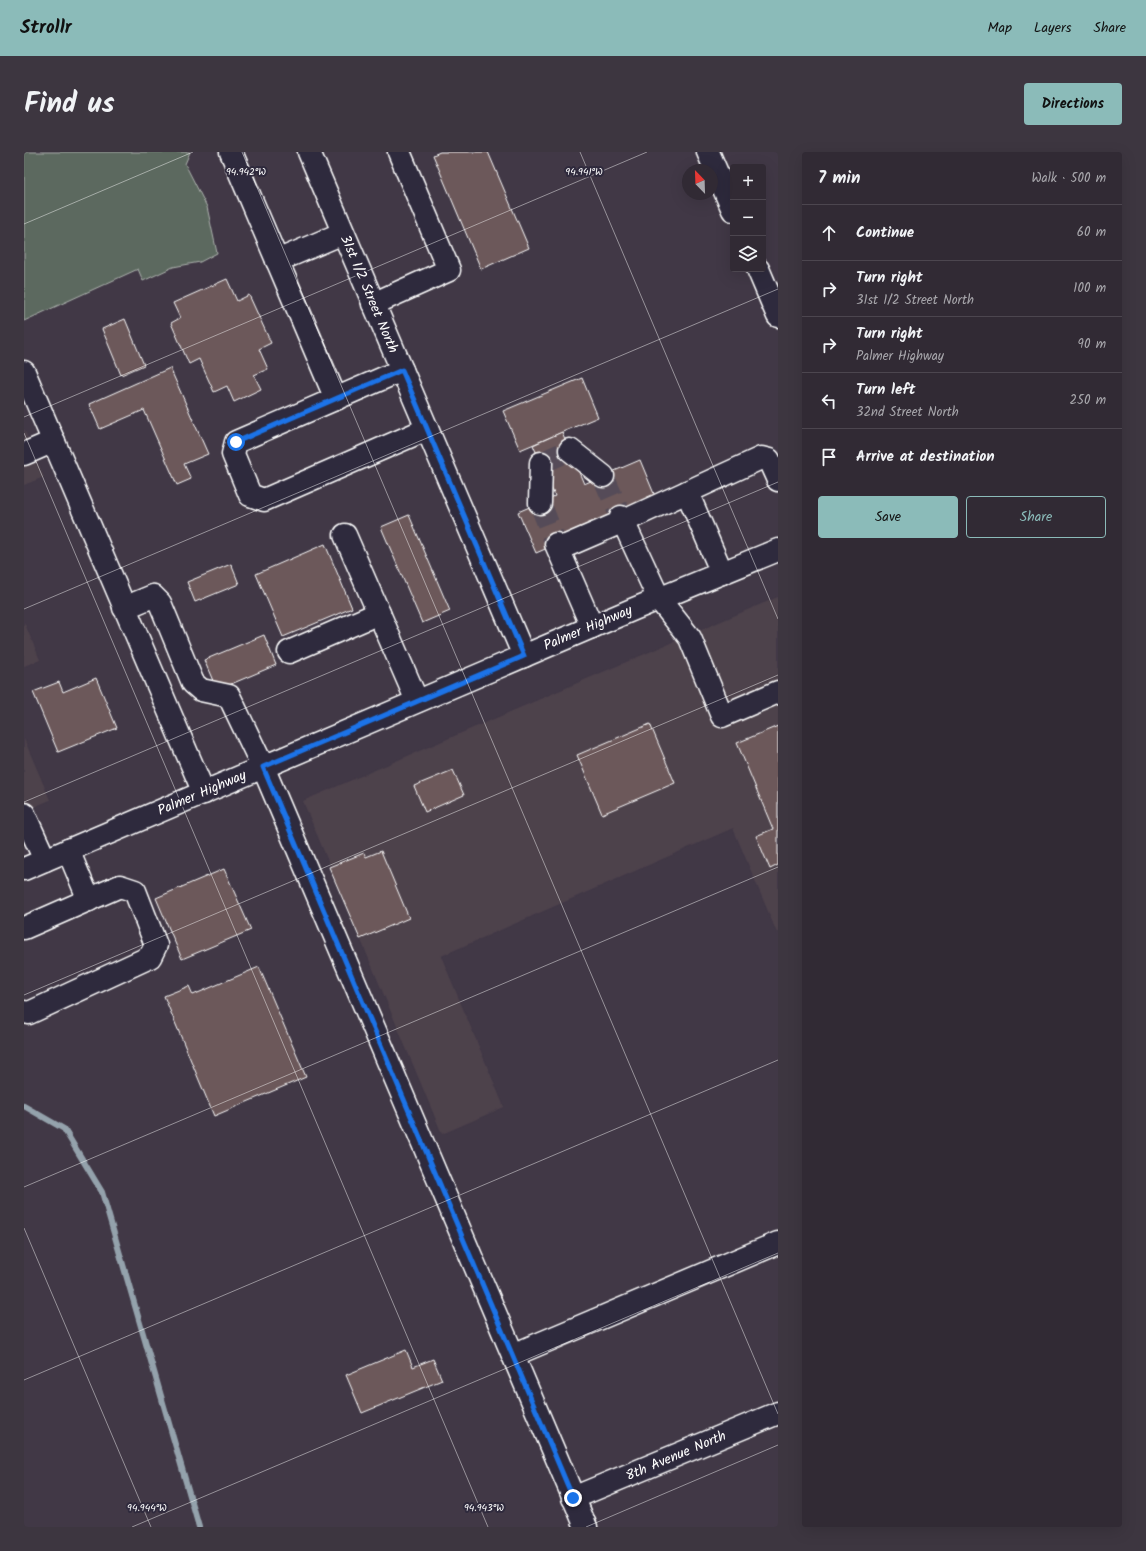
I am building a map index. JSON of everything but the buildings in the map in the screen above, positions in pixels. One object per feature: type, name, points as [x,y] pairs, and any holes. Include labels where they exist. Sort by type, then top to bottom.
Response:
[{"type":"street","points":[[231,152],[336,399]]},
{"type":"street","points":[[373,304],[449,270],[399,152]]},
{"type":"street","points":[[708,152],[730,203]]},
{"type":"street","name":"31st 1/2 Street North","points":[[317,154],[343,233],[524,656]]},
{"type":"street","points":[[277,261],[343,233]]},
{"type":"street","points":[[759,272],[778,316]]},
{"type":"street","points":[[402,370],[236,442],[233,454],[250,495],[264,500],[427,429]]},
{"type":"street","points":[[24,372],[204,793]]},
{"type":"street","points":[[24,454],[54,442]]},
{"type":"street","points":[[570,450],[603,476]]},
{"type":"street","points":[[592,627],[558,547],[687,492],[761,458],[769,460],[778,480]]},
{"type":"street","points":[[540,503],[541,463]]},
{"type":"street","points":[[687,492],[722,573]]},
{"type":"street","points":[[622,519],[659,599],[690,638],[722,716],[778,692]]},
{"type":"street","points":[[345,535],[417,701]]},
{"type":"street","name":"Palmer Highway","points":[[24,869],[417,701],[778,550]]},
{"type":"street","points":[[124,608],[152,596],[160,603],[193,683],[201,690],[229,696],[263,767],[586,1527]]},
{"type":"street","points":[[289,652],[379,613]]},
{"type":"street","points":[[24,814],[44,860]]},
{"type":"street","points":[[68,850],[89,900]]},
{"type":"street","points":[[24,928],[120,886],[135,891],[156,945],[150,957],[29,1013],[24,1012]]},
{"type":"street","points":[[513,1355],[778,1243]]},
{"type":"street","name":"8th Avenue North","points":[[573,1498],[778,1413]]},
{"type":"shaded area","points":[[24,429],[44,477],[24,485]]},
{"type":"shaded area","points":[[778,597],[778,935],[733,828],[441,956],[504,1107],[442,1134],[303,801]]},
{"type":"shaded area","points":[[24,622],[40,660],[24,666]]},
{"type":"shaded area","points":[[24,739],[50,800],[24,811]]},
{"type":"green space","points":[[24,152],[190,152],[185,164],[207,207],[217,253],[200,262],[173,267],[143,281],[138,269],[24,321]]},
{"type":"waterway","points":[[24,1106],[64,1129],[102,1192],[199,1527]]},
{"type":"tunnel","points":[[541,463],[570,450]]},
{"type":"tunnel","points":[[603,476],[621,517]]},
{"type":"tunnel","points":[[540,503],[556,544]]},
{"type":"route","points":[[236,442],[402,370],[524,656],[263,767],[573,1498]]}]
